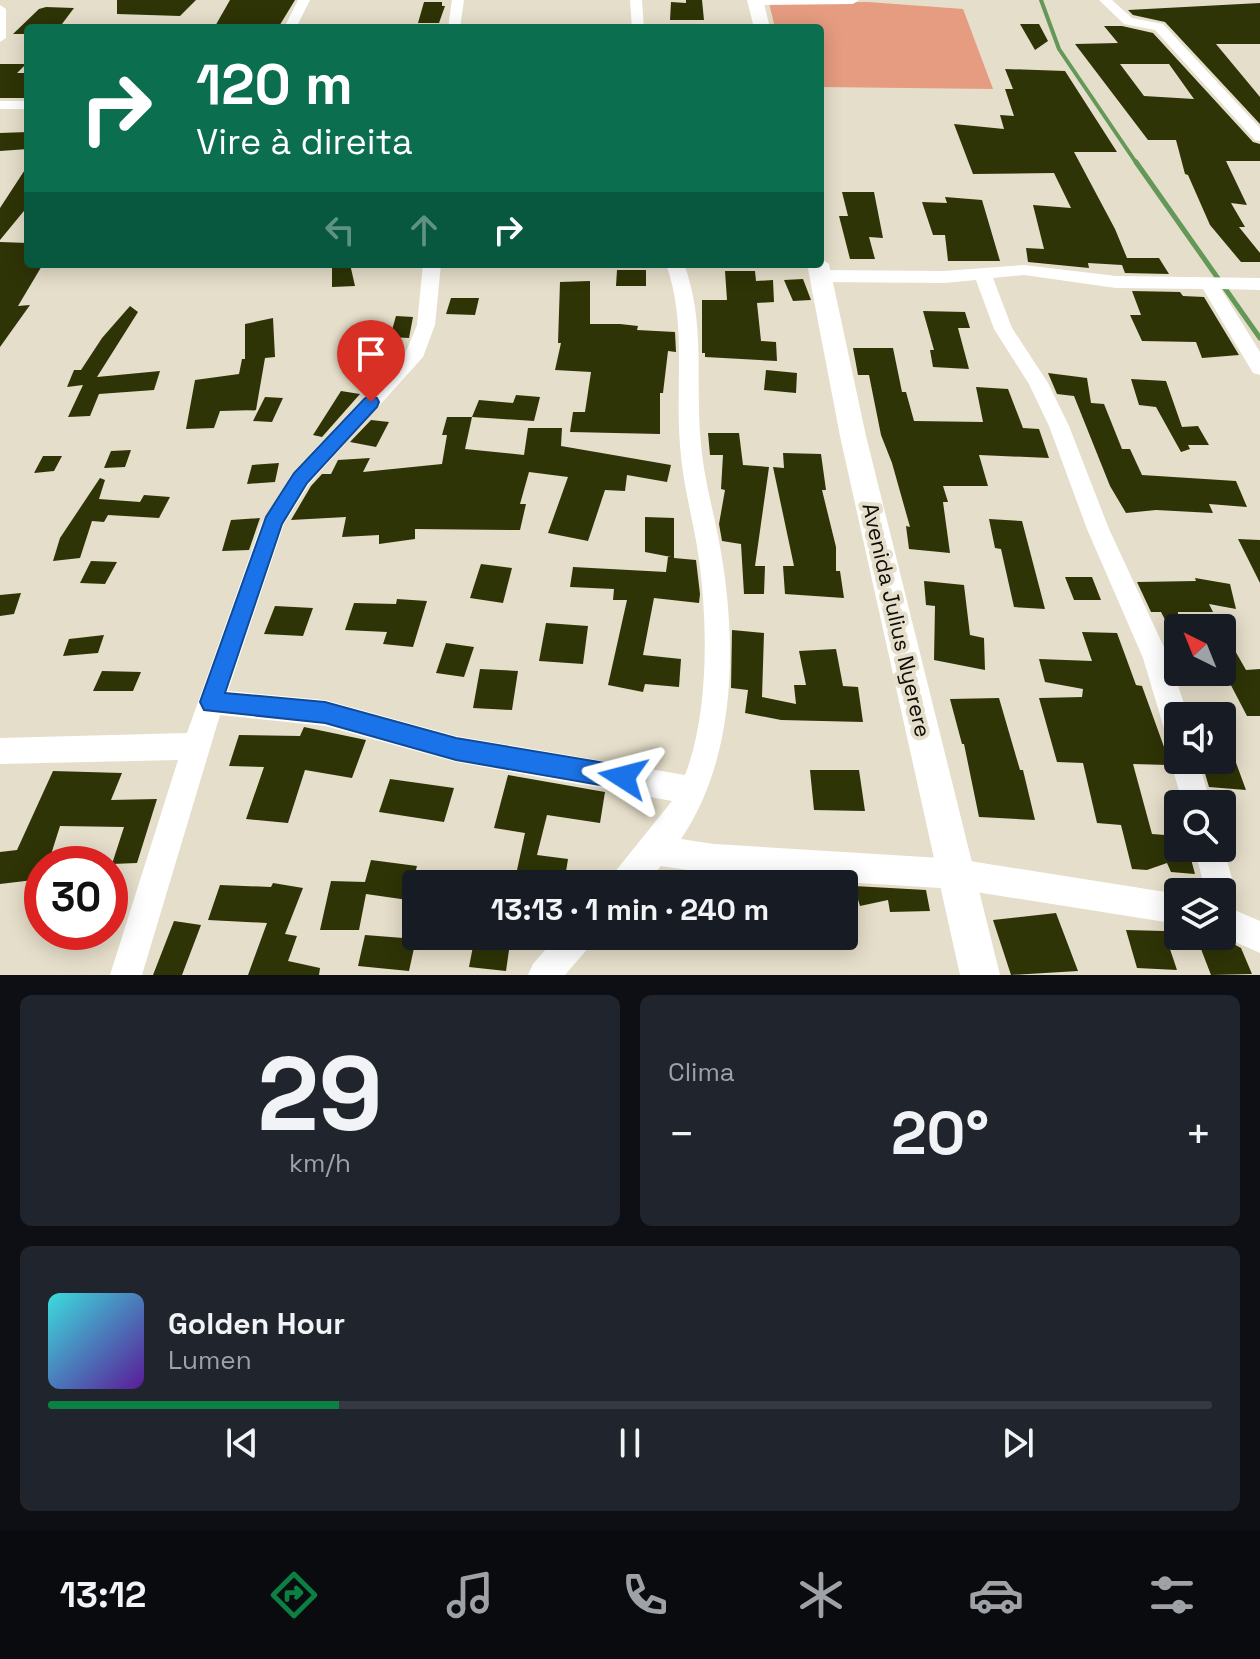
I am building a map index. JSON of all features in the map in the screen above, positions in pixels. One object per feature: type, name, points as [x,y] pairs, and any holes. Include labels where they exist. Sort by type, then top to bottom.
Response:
[{"type":"street","points":[[292,24],[304,0]]},
{"type":"street","points":[[455,24],[458,0]]},
{"type":"street","points":[[636,0],[638,24]]},
{"type":"street","points":[[761,24],[755,1],[853,0]]},
{"type":"street","points":[[1105,0],[1128,21],[1159,27],[1260,137]]},
{"type":"street","points":[[0,9],[0,38]]},
{"type":"street","points":[[0,105],[24,105]]},
{"type":"street","points":[[126,975],[196,746],[273,522],[301,478],[413,357],[426,325],[432,268]]},
{"type":"street","points":[[637,870],[655,850],[694,791],[710,738],[714,615],[711,563],[690,445],[687,304],[676,268]]},
{"type":"street","points":[[819,270],[983,275],[1024,270],[1116,282],[1260,284]]},
{"type":"street","name":"Avenida Julius Nyerere","points":[[819,270],[853,436],[980,975]]},
{"type":"street","points":[[983,275],[1003,329],[1038,383],[1059,426],[1098,529],[1156,658],[1172,702]]},
{"type":"street","points":[[1209,284],[1260,368]]},
{"type":"street","points":[[211,702],[268,705],[325,713],[456,749],[694,791]]},
{"type":"street","points":[[0,751],[196,746]]},
{"type":"street","points":[[655,850],[714,859],[957,874],[1164,907]]},
{"type":"street","points":[[1236,918],[1260,937]]},
{"type":"street","points":[[544,975],[566,950]]},
{"type":"shaded area","points":[[868,2],[963,9],[993,89],[824,87],[824,24],[774,24],[769,3]]},
{"type":"building","points":[[117,0],[196,0],[180,16],[117,14]]},
{"type":"building","points":[[230,0],[295,0],[280,24],[216,24]]},
{"type":"building","points":[[686,0],[702,0],[704,20],[670,20],[671,2],[686,3]]},
{"type":"building","points":[[424,2],[442,2],[445,6],[439,23],[418,23]]},
{"type":"building","points":[[1260,3],[1260,44],[1216,44],[1260,97],[1260,124],[1165,22],[1133,15],[1128,10]]},
{"type":"building","points":[[74,8],[62,24],[24,24],[24,34],[13,34],[39,9]]},
{"type":"building","points":[[1020,24],[1039,24],[1048,41],[1035,50]]},
{"type":"building","points":[[1104,26],[1122,26],[1153,33],[1253,142],[1260,144],[1260,161],[1226,161],[1247,205],[1231,203],[1245,227],[1239,227],[1260,253],[1260,262],[1241,262],[1210,225],[1185,174],[1176,140],[1148,140],[1075,44],[1118,43]],"holes":[[[1120,64],[1169,64],[1194,99],[1144,96]]]},
{"type":"building","points":[[0,64],[24,64],[17,73],[24,73],[24,98],[0,98]]},
{"type":"building","points":[[1005,69],[1065,71],[1117,152],[1074,152],[1127,258],[1159,258],[1169,274],[1125,273],[1122,265],[1088,263],[1089,268],[1028,262],[1026,248],[1044,249],[1033,205],[1071,208],[1054,173],[973,174],[954,124],[1004,129],[1000,115],[1014,116],[1005,89],[1013,89]]},
{"type":"building","points":[[24,132],[24,149],[0,151],[0,133]]},
{"type":"building","points":[[24,171],[24,211],[0,240],[0,208]]},
{"type":"building","points":[[842,192],[874,192],[883,238],[869,237],[875,259],[850,259],[839,216],[848,216]]},
{"type":"building","points":[[945,197],[982,200],[1000,261],[948,261],[945,235],[933,235],[922,202],[947,203]]},
{"type":"building","points":[[0,242],[24,243],[24,268],[41,268],[18,306],[30,305],[0,347]]},
{"type":"building","points":[[332,268],[351,268],[355,286],[332,287]]},
{"type":"building","points":[[617,270],[646,270],[646,286],[616,286]]},
{"type":"building","points":[[725,271],[755,271],[756,281],[773,280],[774,302],[757,303],[761,341],[776,342],[777,361],[705,357],[702,353],[702,300],[727,300]]},
{"type":"building","points":[[803,279],[811,300],[793,301],[784,280]]},
{"type":"building","points":[[590,281],[590,324],[620,324],[638,326],[637,330],[675,332],[676,352],[668,351],[663,393],[660,393],[660,434],[570,432],[573,412],[585,412],[591,372],[555,370],[561,343],[558,343],[560,282]]},
{"type":"building","points":[[1132,291],[1180,292],[1183,296],[1204,297],[1239,355],[1202,358],[1196,342],[1142,341],[1130,315],[1141,315]]},
{"type":"building","points":[[451,298],[479,298],[475,315],[446,314]]},
{"type":"building","points":[[130,306],[138,312],[97,377],[160,371],[154,390],[99,394],[90,416],[68,417],[83,385],[67,387],[74,370],[81,370],[102,338]]},
{"type":"building","points":[[923,311],[965,312],[970,328],[958,328],[969,369],[933,367],[930,350],[934,350]]},
{"type":"building","points":[[396,316],[413,317],[409,338],[390,337]]},
{"type":"building","points":[[273,318],[275,357],[265,358],[256,410],[220,411],[214,428],[186,429],[195,380],[239,374],[242,359],[245,359],[245,324]]},
{"type":"building","points":[[853,348],[893,348],[902,392],[906,392],[914,421],[983,422],[976,387],[1008,389],[1023,428],[1039,429],[1049,458],[979,455],[988,486],[943,486],[948,502],[943,502],[950,553],[909,549],[906,526],[910,527],[881,435],[869,375],[858,375]]},
{"type":"building","points":[[766,370],[797,373],[796,393],[764,390]]},
{"type":"building","points":[[1048,373],[1087,378],[1091,403],[1104,404],[1122,449],[1130,449],[1142,475],[1236,481],[1247,507],[1209,504],[1213,513],[1156,510],[1126,513],[1110,486],[1074,396],[1057,394]]},
{"type":"building","points":[[1131,379],[1166,381],[1182,427],[1198,426],[1209,445],[1188,445],[1190,449],[1181,452],[1156,407],[1139,405]]},
{"type":"building","points":[[341,391],[360,394],[322,437],[313,435]]},
{"type":"building","points":[[516,395],[540,397],[534,421],[472,417],[479,400],[513,403]]},
{"type":"building","points":[[265,397],[283,398],[272,422],[253,421]]},
{"type":"building","points":[[447,417],[472,417],[465,449],[524,455],[528,428],[562,428],[561,446],[671,465],[667,482],[627,475],[625,491],[605,490],[588,541],[548,533],[568,477],[529,472],[520,504],[526,504],[520,530],[415,529],[415,539],[379,544],[379,535],[342,537],[346,517],[291,520],[311,486],[322,474],[331,474],[338,460],[370,458],[363,472],[442,464],[447,435],[442,435]]},
{"type":"building","points":[[371,420],[389,422],[376,447],[350,442]]},
{"type":"building","points":[[708,433],[739,433],[743,465],[769,467],[755,566],[765,566],[764,594],[744,594],[741,544],[722,541],[719,524],[725,490],[721,489],[723,455],[710,455]]},
{"type":"building","points":[[131,450],[125,467],[104,468],[111,451]]},
{"type":"building","points":[[783,453],[821,454],[826,490],[822,490],[836,547],[836,571],[840,571],[844,598],[785,594],[783,566],[794,566],[773,467],[784,468]]},
{"type":"building","points":[[43,456],[62,456],[54,471],[34,473]]},
{"type":"building","points":[[279,463],[275,482],[247,484],[252,465]]},
{"type":"building","points":[[100,478],[105,480],[99,499],[140,502],[144,495],[170,497],[159,518],[108,515],[104,522],[92,521],[80,558],[53,561],[60,538]]},
{"type":"building","points":[[645,517],[674,518],[674,558],[696,560],[700,594],[699,603],[654,598],[643,655],[681,659],[679,687],[645,684],[643,692],[608,685],[627,600],[613,600],[614,589],[570,587],[573,567],[666,572],[668,557],[671,557],[645,552]]},
{"type":"building","points":[[260,518],[249,550],[222,551],[231,520]]},
{"type":"building","points":[[989,519],[1022,521],[1045,609],[1014,607],[1001,549],[995,548]]},
{"type":"building","points":[[1238,539],[1260,540],[1260,583]]},
{"type":"building","points":[[91,561],[117,562],[105,584],[80,583]]},
{"type":"building","points":[[481,564],[512,568],[503,603],[470,598]]},
{"type":"building","points":[[1065,577],[1092,577],[1101,600],[1074,600]]},
{"type":"building","points":[[1195,578],[1230,584],[1236,609],[1209,604],[1213,612],[1178,612],[1164,614],[1164,618],[1161,612],[1151,612],[1137,582],[1196,581]]},
{"type":"building","points":[[924,581],[964,585],[970,635],[984,638],[985,670],[934,660],[935,606],[926,605]]},
{"type":"building","points":[[21,593],[14,614],[0,616],[0,595]]},
{"type":"building","points":[[397,599],[427,601],[413,647],[383,644],[387,632],[345,630],[354,603],[396,604]]},
{"type":"building","points":[[275,606],[313,608],[303,636],[264,634]]},
{"type":"building","points":[[546,623],[588,626],[583,664],[539,661]]},
{"type":"building","points":[[732,630],[764,633],[762,697],[796,704],[794,685],[806,685],[799,651],[836,649],[843,686],[858,687],[863,722],[781,720],[745,713],[748,690],[731,688]]},
{"type":"building","points":[[1082,632],[1117,633],[1136,685],[1142,686],[1164,747],[1164,765],[1133,764],[1152,834],[1164,835],[1164,862],[1192,862],[1195,874],[1171,872],[1167,863],[1147,870],[1132,869],[1121,825],[1097,823],[1083,763],[1057,762],[1039,698],[1082,697],[1083,689],[1045,682],[1039,659],[1092,661]]},
{"type":"building","points":[[104,635],[98,653],[63,656],[69,639]]},
{"type":"building","points":[[446,643],[474,647],[464,677],[436,673]]},
{"type":"building","points":[[1236,652],[1246,670],[1260,669],[1260,716],[1247,716],[1231,686],[1236,686]]},
{"type":"building","points":[[480,669],[518,671],[512,710],[473,708]]},
{"type":"building","points":[[102,671],[141,672],[133,691],[93,691]]},
{"type":"building","points":[[999,698],[1020,770],[1023,770],[1035,820],[979,817],[964,744],[950,699]]},
{"type":"building","points":[[304,727],[366,740],[352,778],[305,770],[288,823],[246,819],[264,767],[229,766],[239,735],[300,736]]},
{"type":"building","points":[[1236,763],[1246,790],[1209,787],[1205,774],[1236,774]]},
{"type":"building","points":[[810,770],[859,770],[865,811],[814,810]]},
{"type":"building","points":[[53,771],[122,773],[111,800],[157,799],[137,863],[128,863],[128,846],[118,846],[124,827],[60,826],[54,846],[24,846],[24,881],[0,884],[0,852],[17,850]]},
{"type":"building","points":[[508,775],[605,792],[600,823],[547,815],[537,855],[568,859],[566,870],[517,870],[525,833],[494,828]]},
{"type":"building","points":[[390,779],[454,788],[444,822],[379,812]]},
{"type":"building","points":[[371,860],[417,866],[416,870],[402,870],[402,899],[366,894],[359,930],[320,930],[331,881],[365,882]]},
{"type":"building","points":[[273,883],[303,888],[285,934],[297,936],[288,961],[320,968],[319,975],[248,975],[267,923],[208,920],[220,885],[271,887]]},
{"type":"building","points":[[858,886],[926,890],[930,911],[890,912],[888,900],[860,906]]},
{"type":"building","points":[[1056,913],[1078,971],[1011,975],[993,920]]},
{"type":"building","points":[[174,921],[201,925],[182,975],[153,975]]},
{"type":"building","points":[[1126,930],[1164,931],[1164,950],[1170,950],[1177,970],[1137,968]]},
{"type":"building","points":[[365,935],[402,938],[402,950],[414,950],[409,971],[358,966]]},
{"type":"building","points":[[1236,945],[1241,948],[1252,974],[1211,975],[1201,950],[1236,950]]},
{"type":"building","points":[[472,950],[509,950],[506,971],[469,967]]},
{"type":"waterway","points":[[1041,0],[1059,49],[1137,164]]},
{"type":"waterway","points":[[1136,162],[1260,338]]},
{"type":"route","points":[[371,402],[301,478],[273,522],[211,702],[268,705],[325,713],[372,723],[456,749],[623,777]]}]
